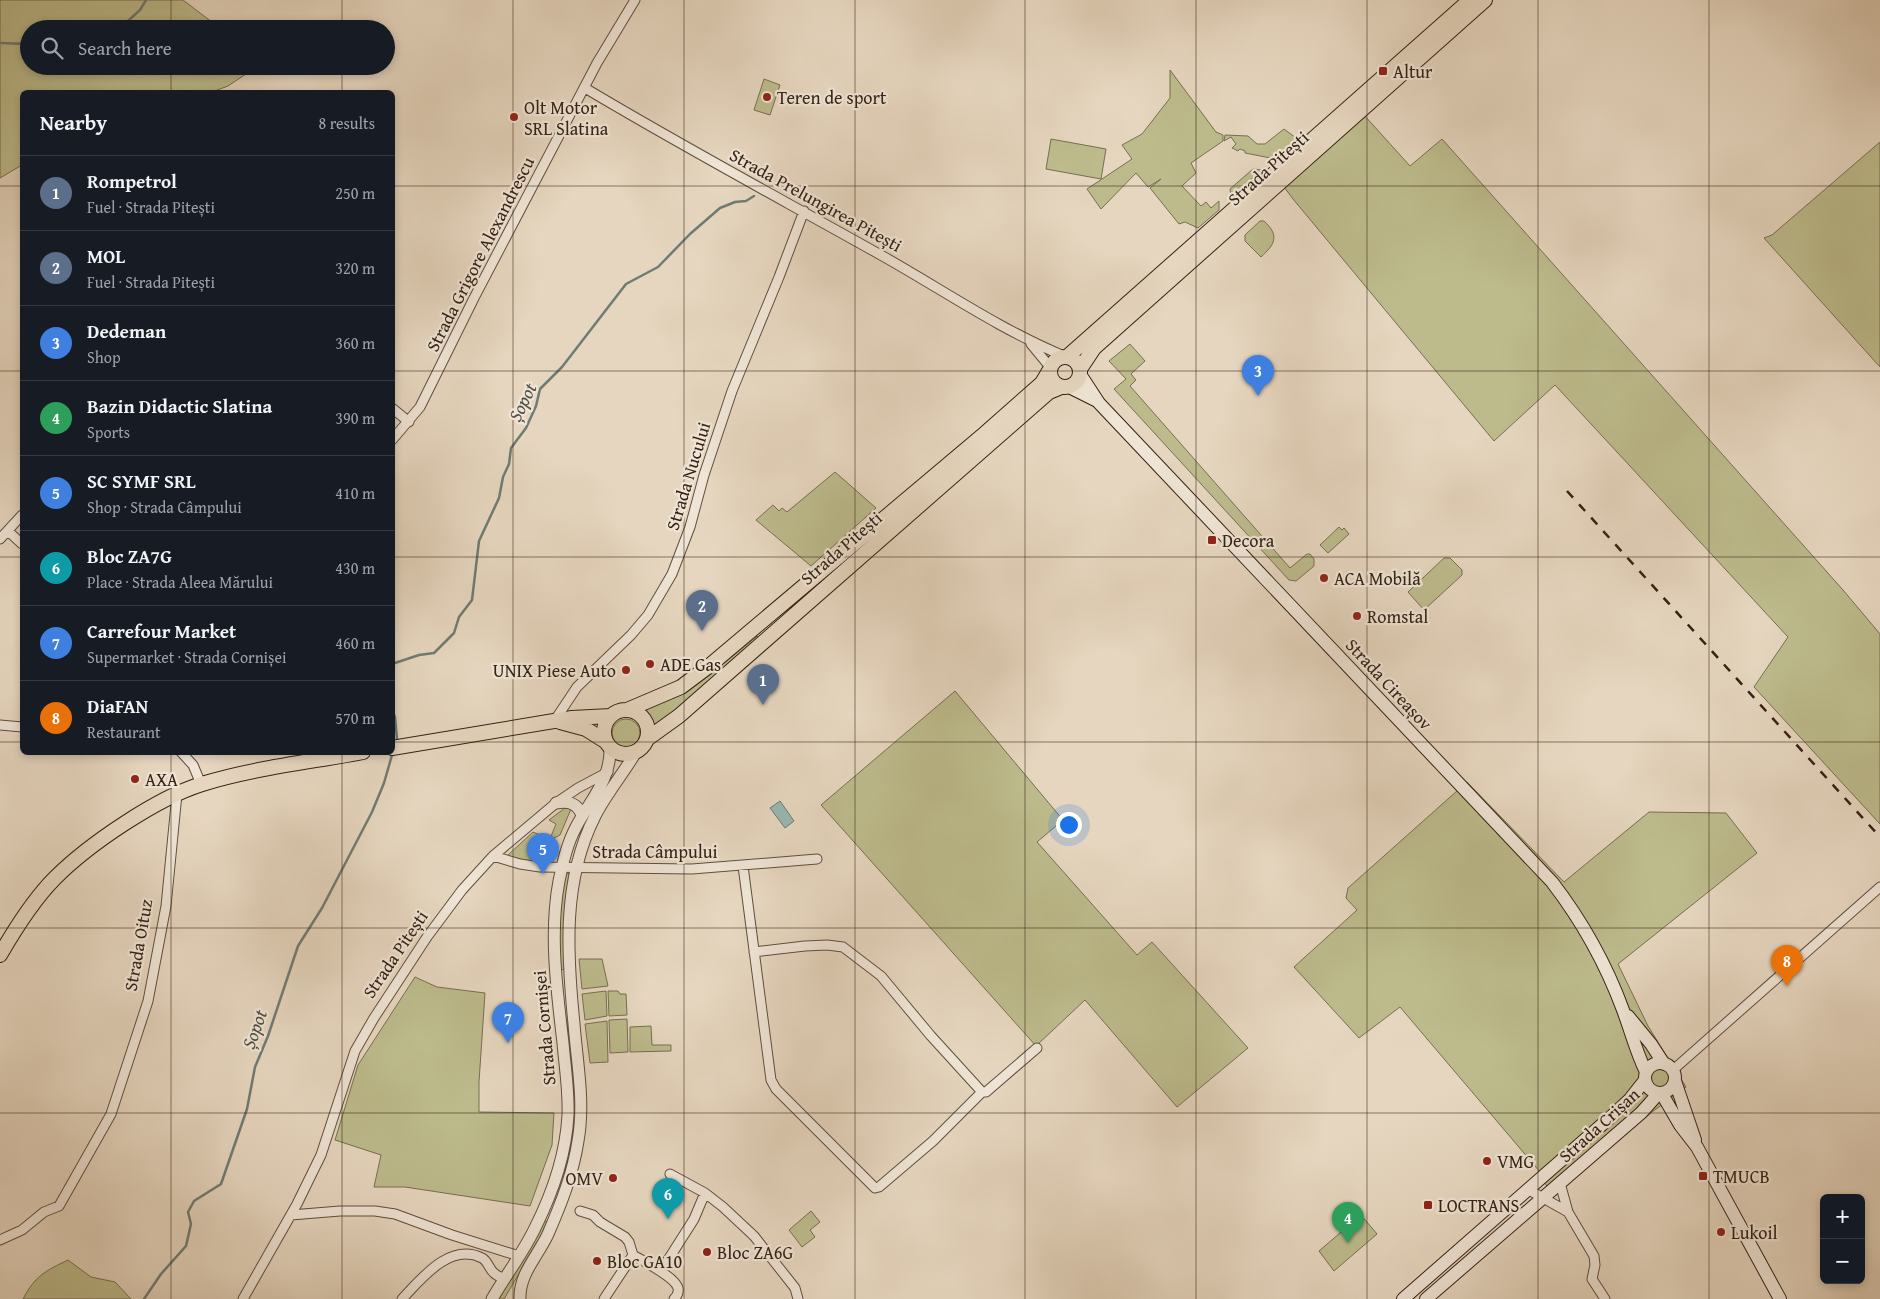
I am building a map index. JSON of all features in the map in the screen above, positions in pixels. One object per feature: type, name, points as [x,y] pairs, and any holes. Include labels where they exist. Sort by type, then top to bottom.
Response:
[{"type":"main road","name":"Strada Pitești","points":[[647,739],[679,716],[1042,383],[1056,359],[1066,356],[1470,0]]},
{"type":"main road","name":"Strada Pitești","points":[[627,710],[666,694],[692,679],[1049,392],[1075,383],[1094,348],[1486,0]]},
{"type":"main road","points":[[1066,356],[1078,363],[1080,371]]},
{"type":"main road","points":[[1050,369],[1052,381],[1065,387]]},
{"type":"main road","name":"Strada Cireașov","points":[[1080,371],[1100,402],[1552,882],[1574,911],[1590,937],[1623,1010],[1645,1076]]},
{"type":"main road","name":"Strada Cireașov","points":[[1065,387],[1100,402]]},
{"type":"main road","points":[[555,720],[586,729],[621,754],[636,752],[645,745],[648,731],[643,718],[627,710],[621,710],[611,716],[604,726],[608,744]]},
{"type":"main road","points":[[395,747],[555,720],[589,716],[611,716]]},
{"type":"main road","points":[[0,955],[18,925],[55,878],[94,845],[136,816],[177,794],[201,784],[248,772],[346,755]]},
{"type":"main road","name":"Strada Cireașov","points":[[1623,1010],[1671,1072],[1690,1120],[1698,1147]]},
{"type":"main road","points":[[1654,1064],[1671,1072],[1671,1090],[1660,1094],[1649,1089],[1645,1076],[1654,1064]]},
{"type":"main road","name":"Strada Crișan","points":[[1403,1299],[1613,1116],[1630,1100],[1645,1076]]},
{"type":"main road","name":"Strada Cireașov","points":[[1660,1094],[1680,1125],[1698,1147],[1780,1299]]},
{"type":"main road","name":"Strada Crișan","points":[[1426,1299],[1660,1094]]},
{"type":"street","name":"Strada Grigore Alexandrescu","points":[[395,437],[420,407],[474,298],[597,63],[635,0]]},
{"type":"street","name":"Strada Prelungirea Pitești","points":[[585,88],[1030,341],[1066,356]]},
{"type":"street","name":"Strada Nucului","points":[[555,720],[578,687],[631,635],[648,615],[672,574],[690,527],[704,476],[732,391],[804,211]]},
{"type":"street","name":"Strada Prelungirea Pitești","points":[[1030,341],[1050,369]]},
{"type":"street","points":[[395,410],[409,422]]},
{"type":"street","points":[[0,539],[20,517]]},
{"type":"street","points":[[8,531],[20,542]]},
{"type":"street","points":[[0,725],[20,727]]},
{"type":"street","name":"Strada Cornișei","points":[[492,1299],[519,1256],[542,1212],[560,1160],[568,1114],[568,1088],[554,936],[556,909],[562,868],[569,842],[608,772],[611,758],[608,744]]},
{"type":"street","name":"Strada Cornișei","points":[[520,1299],[520,1283],[555,1218],[566,1188],[578,1140],[581,1108],[570,983],[568,932],[569,910],[577,868],[581,851],[595,816],[636,752]]},
{"type":"street","points":[[184,755],[193,765],[201,784]]},
{"type":"street","name":"Strada Pitești","points":[[243,1299],[291,1215],[321,1155],[355,1052],[433,929],[462,890],[493,856],[556,803],[578,788],[608,772]]},
{"type":"street","name":"Strada Oituz","points":[[0,1240],[22,1230],[44,1212],[59,1206],[111,1114],[148,1001],[166,906],[177,794]]},
{"type":"street","points":[[556,803],[571,802],[579,809],[582,816]]},
{"type":"street","name":"Strada Câmpului","points":[[493,856],[520,864],[562,868],[692,869],[817,859]]},
{"type":"street","points":[[743,866],[771,1080],[776,1089],[875,1188],[879,1187],[933,1141],[982,1092],[986,1092],[1037,1048]]},
{"type":"street","points":[[1671,1072],[1880,887]]},
{"type":"street","points":[[754,952],[805,946],[827,945],[843,947],[881,976],[931,1036],[982,1092]]},
{"type":"street","points":[[560,1160],[573,1164]]},
{"type":"street","points":[[670,1174],[705,1193],[754,1236],[795,1288],[798,1299]]},
{"type":"street","points":[[1560,1183],[1568,1212],[1594,1256],[1596,1265],[1592,1279],[1605,1299]]},
{"type":"street","points":[[1529,1190],[1568,1212]]},
{"type":"street","points":[[661,1271],[694,1219],[705,1193]]},
{"type":"street","points":[[291,1215],[340,1211],[375,1211],[394,1214],[519,1256]]},
{"type":"street","points":[[580,1211],[593,1215],[600,1222],[625,1237],[629,1242],[633,1255],[661,1271],[677,1285],[678,1290],[674,1299]]},
{"type":"street","points":[[542,1212],[555,1218]]},
{"type":"street","points":[[402,1299],[423,1277],[442,1262],[463,1253],[485,1259],[493,1273],[504,1279]]},
{"type":"street","points":[[604,1299],[633,1255]]},
{"type":"shaded area","points":[[0,0],[183,0],[209,20],[20,20],[20,75],[244,75],[228,86],[217,90],[20,90],[20,166],[0,178]]},
{"type":"shaded area","points":[[1170,70],[1216,132],[1223,135],[1223,141],[1191,163],[1196,173],[1182,186],[1201,206],[1206,202],[1211,208],[1219,201],[1219,210],[1198,228],[1185,222],[1179,224],[1150,188],[1161,179],[1148,187],[1136,173],[1101,209],[1087,189],[1132,159],[1122,145],[1142,134],[1170,98]]},
{"type":"shaded area","name":"Teren de sport","points":[[764,79],[780,85],[770,115],[754,110]]},
{"type":"shaded area","points":[[1364,115],[1410,166],[1442,139],[1880,634],[1880,824],[1754,687],[1788,637],[1555,385],[1494,441],[1284,187]]},
{"type":"shaded area","points":[[1284,129],[1300,141],[1281,160],[1245,153],[1245,151],[1240,149],[1238,151],[1232,148],[1236,144],[1231,137],[1224,141],[1225,135],[1248,136],[1257,144],[1265,144]]},
{"type":"shaded area","points":[[1051,139],[1106,149],[1101,179],[1046,169]]},
{"type":"shaded area","points":[[1880,142],[1880,367],[1764,238],[1772,235]]},
{"type":"shaded area","points":[[1253,169],[1262,170],[1231,197],[1230,189]]},
{"type":"shaded area","points":[[1260,221],[1264,221],[1269,226],[1274,236],[1270,248],[1261,257],[1245,241],[1245,235]]},
{"type":"shaded area","points":[[1130,344],[1145,361],[1131,374],[1136,380],[1130,386],[1290,568],[1307,554],[1310,554],[1314,559],[1314,566],[1296,581],[1289,580],[1114,389],[1126,379],[1109,361]]},
{"type":"shaded area","points":[[835,472],[876,508],[811,566],[756,520],[773,505],[779,511],[782,508],[787,512]]},
{"type":"shaded area","points":[[1339,527],[1342,530],[1344,528],[1349,534],[1328,553],[1320,545]]},
{"type":"shaded area","points":[[1444,558],[1450,558],[1462,570],[1462,575],[1424,610],[1408,592]]},
{"type":"shaded area","points":[[757,636],[761,640],[679,711],[653,727],[653,723],[643,710],[674,697],[703,679]]},
{"type":"shaded area","points":[[955,691],[1063,820],[1037,842],[1137,955],[1152,942],[1248,1048],[1177,1107],[1085,1000],[1036,1046],[821,805]]},
{"type":"shaded area","points":[[626,719],[636,723],[640,733],[636,743],[626,747],[616,743],[612,733],[616,723]]},
{"type":"shaded area","points":[[1467,782],[1564,882],[1649,812],[1726,813],[1757,853],[1618,964],[1648,1026],[1686,1087],[1619,1140],[1547,1186],[1543,1181],[1546,1179],[1400,1007],[1359,1038],[1294,967],[1357,910],[1346,898],[1348,888]]},
{"type":"shaded area","points":[[565,808],[571,809],[560,835],[549,841],[556,824],[549,820]]},
{"type":"shaded area","points":[[533,832],[547,838],[539,863],[508,859],[507,856]]},
{"type":"shaded area","points":[[566,873],[570,874],[564,929],[566,969],[561,970],[560,921]]},
{"type":"shaded area","points":[[579,959],[602,959],[608,986],[582,989]]},
{"type":"shaded area","points":[[415,977],[437,987],[485,993],[479,1082],[479,1112],[554,1113],[552,1145],[530,1206],[405,1187],[374,1187],[381,1155],[335,1140],[358,1065]]},
{"type":"shaded area","points":[[606,991],[607,1016],[585,1020],[582,994]]},
{"type":"shaded area","points":[[608,991],[618,991],[620,994],[626,994],[627,1015],[609,1016]]},
{"type":"shaded area","points":[[627,1019],[628,1052],[610,1053],[609,1020]]},
{"type":"shaded area","points":[[607,1021],[608,1062],[590,1063],[585,1024]]},
{"type":"shaded area","points":[[651,1026],[652,1045],[671,1045],[671,1051],[630,1052],[630,1027]]},
{"type":"shaded area","points":[[811,1211],[820,1222],[810,1230],[815,1237],[802,1247],[789,1230]]},
{"type":"shaded area","points":[[1361,1215],[1377,1234],[1334,1271],[1319,1251]]},
{"type":"shaded area","points":[[543,1220],[547,1222],[540,1238],[504,1299],[499,1299],[535,1239]]},
{"type":"shaded area","points":[[68,1260],[91,1277],[115,1282],[131,1299],[23,1299],[36,1279]]},
{"type":"water","points":[[780,801],[794,821],[785,828],[770,808]]},
{"type":"waterway","points":[[129,20],[140,10],[146,0]]},
{"type":"waterway","points":[[0,43],[20,44]]},
{"type":"waterway","name":"Șopot","points":[[395,663],[419,655],[434,653],[454,633],[459,617],[472,600],[479,541],[499,498],[503,477],[509,464],[511,448],[526,428],[536,406],[540,389],[562,367],[626,284],[658,267],[690,234],[720,208],[735,202],[746,201],[754,196]]},
{"type":"waterway","name":"Șopot","points":[[395,717],[397,739]]},
{"type":"waterway","name":"Șopot","points":[[144,1299],[161,1274],[186,1246],[191,1224],[188,1212],[194,1201],[221,1184],[247,1109],[255,1067],[268,1036],[298,946],[322,908],[372,812],[384,783],[392,755]]},
{"type":"railway","points":[[1567,491],[1880,837]]},
{"type":"place","name":"Altur","points":[[1383,71]]},
{"type":"place","name":"Teren de sport","points":[[767,97]]},
{"type":"place","name":"Olt Motor SRL Slatina","points":[[514,117]]},
{"type":"place","name":"Dedeman","points":[[1258,396]]},
{"type":"place","name":"Decora","points":[[1212,540]]},
{"type":"place","name":"ACA Mobilă","points":[[1324,578]]},
{"type":"place","name":"Romstal","points":[[1357,616]]},
{"type":"place","name":"MOL","points":[[702,631]]},
{"type":"place","name":"ADE Gas","points":[[650,664]]},
{"type":"place","name":"UNIX Piese Auto","points":[[626,670]]},
{"type":"place","name":"Rompetrol","points":[[763,705]]},
{"type":"place","name":"AXA","points":[[135,779]]},
{"type":"place","name":"SC SYMF SRL","points":[[543,874]]},
{"type":"place","name":"DiaFAN","points":[[1787,986]]},
{"type":"place","name":"Carrefour Market","points":[[508,1043]]},
{"type":"place","name":"VMG","points":[[1487,1161]]},
{"type":"place","name":"TMUCB","points":[[1703,1176]]},
{"type":"place","name":"OMV","points":[[613,1178]]},
{"type":"place","name":"LOCTRANS","points":[[1428,1205]]},
{"type":"place","name":"Bloc ZA7G","points":[[668,1219]]},
{"type":"place","name":"Lukoil","points":[[1721,1232]]},
{"type":"place","name":"Bazin Didactic Slatina","points":[[1348,1243]]},
{"type":"place","name":"Bloc ZA6G","points":[[707,1252]]},
{"type":"place","name":"Bloc GA10","points":[[597,1261]]}]
